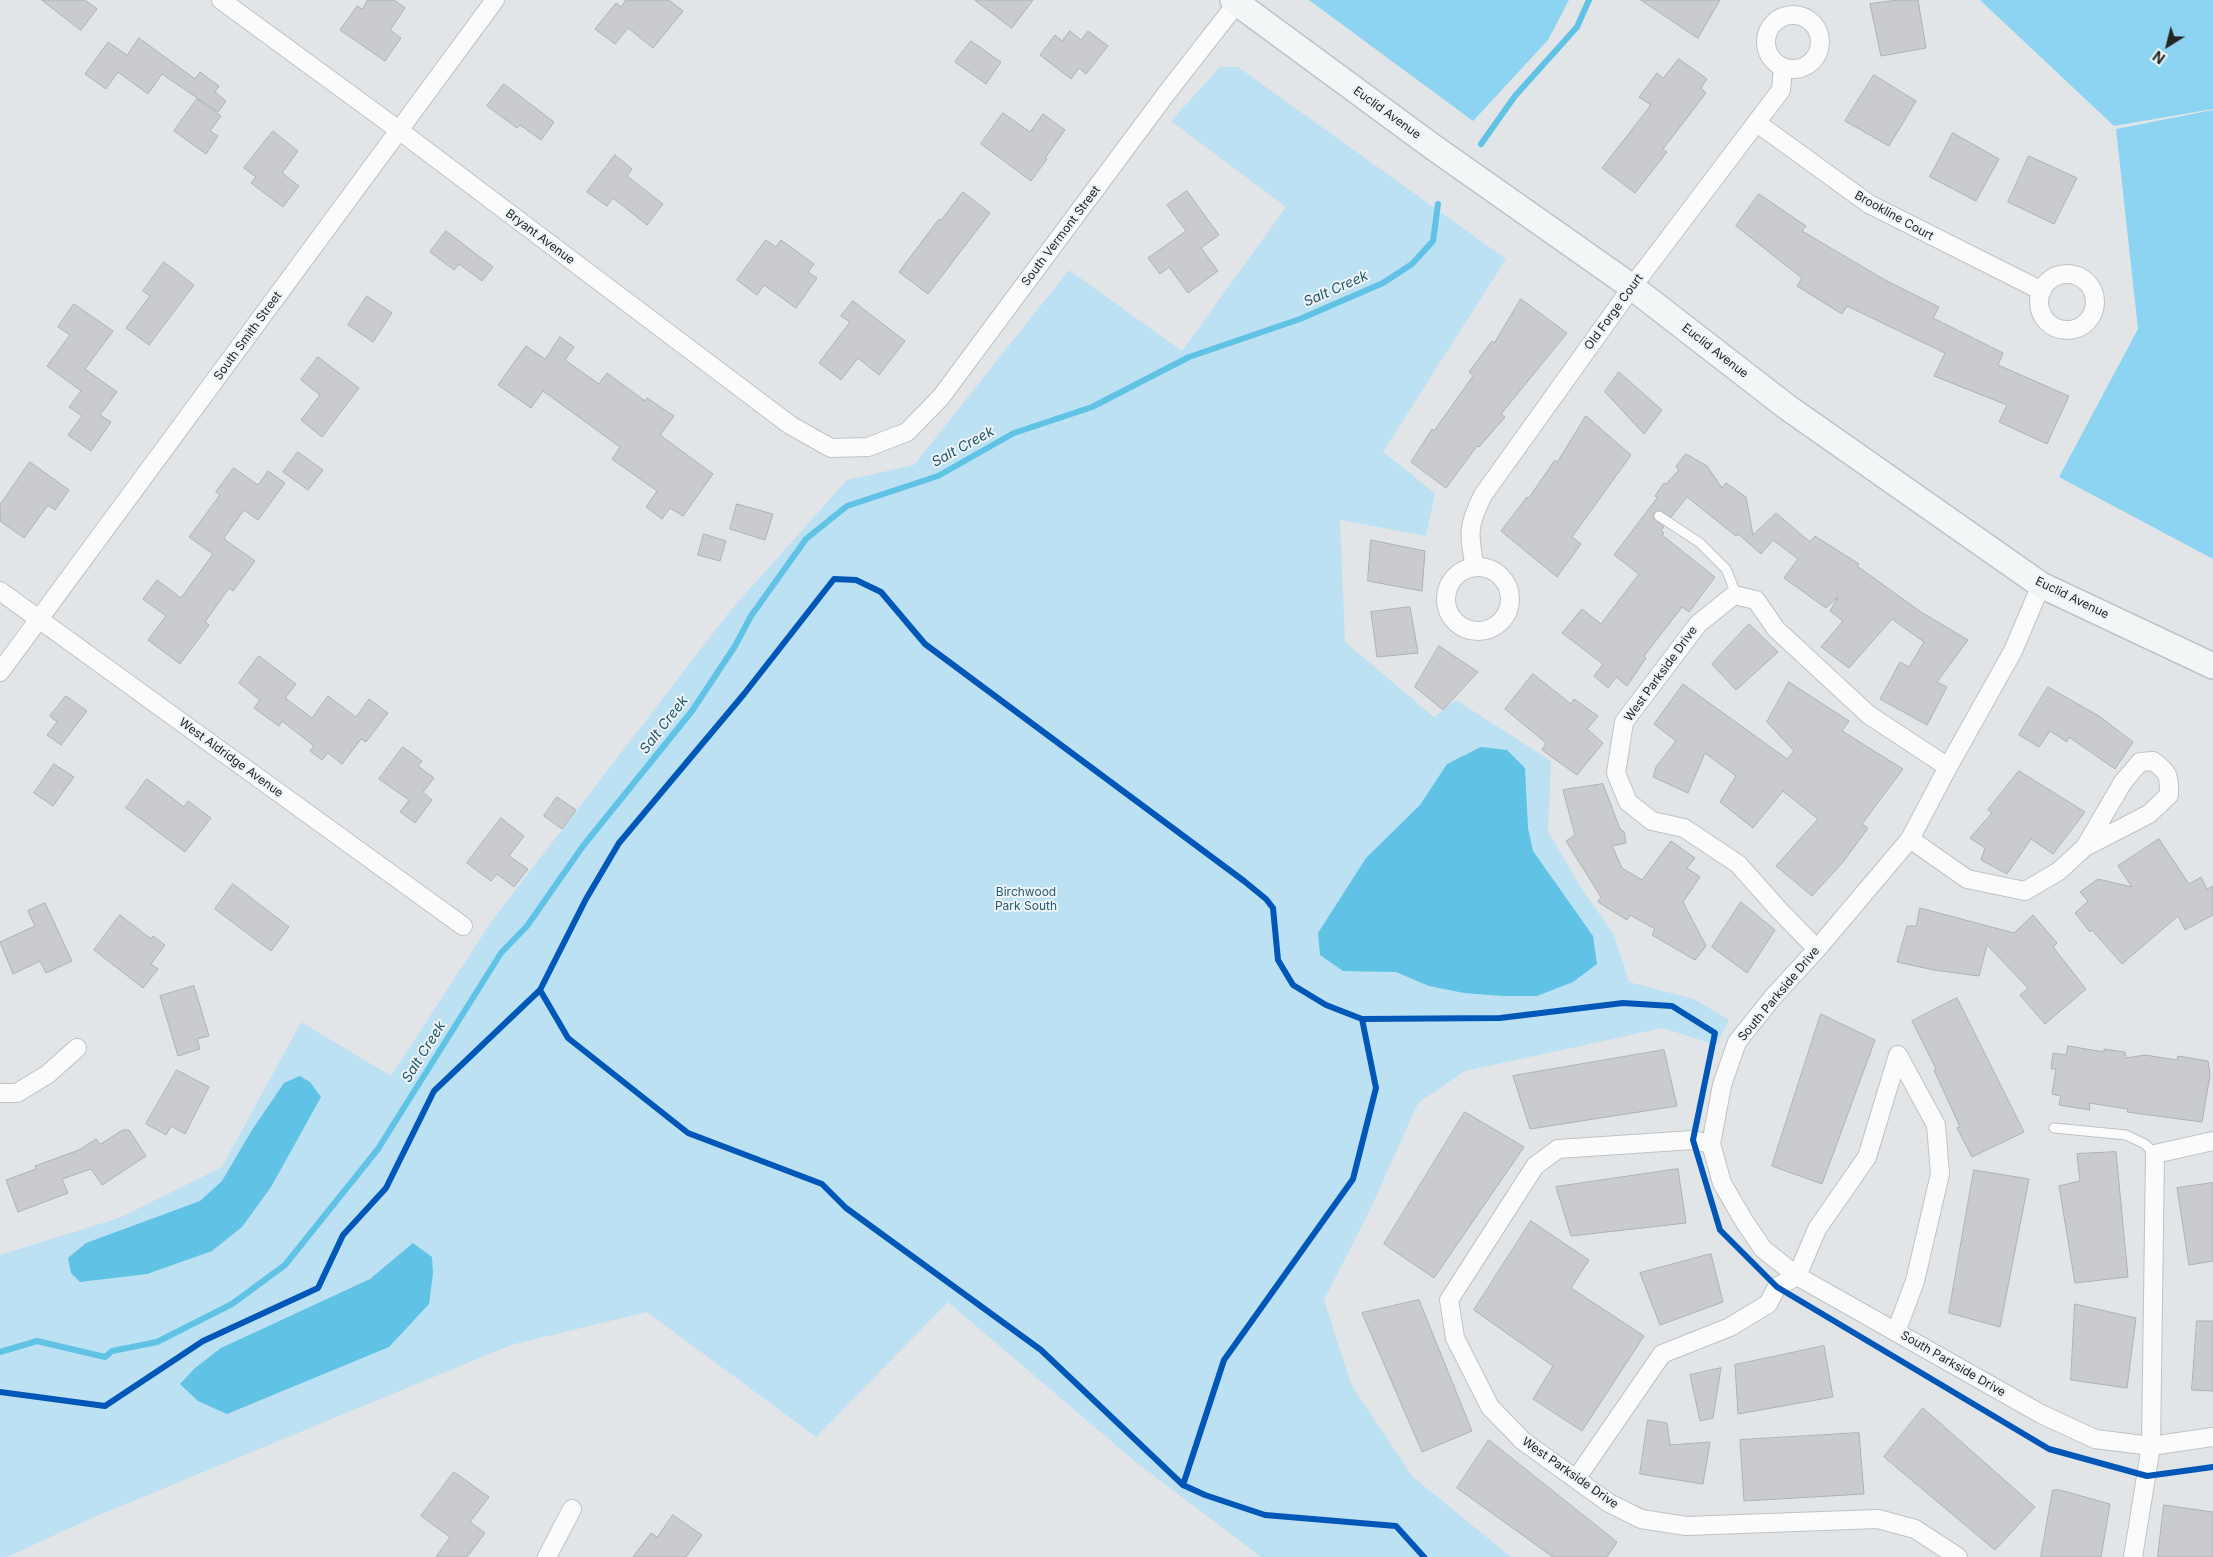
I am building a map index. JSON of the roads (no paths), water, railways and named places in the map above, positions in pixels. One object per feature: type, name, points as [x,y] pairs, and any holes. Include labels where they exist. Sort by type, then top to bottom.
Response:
[{"type":"main road","name":"Euclid Avenue","points":[[1235,2],[1433,147],[1632,286],[1787,407],[2041,584],[2213,666]]},
{"type":"street","name":"Bryant Avenue","points":[[221,0],[400,131],[790,425],[832,448],[868,447]]},
{"type":"street","name":"South Smith Street","points":[[0,672],[495,0]]},
{"type":"street","name":"South Vermont Street","points":[[868,447],[907,432],[941,397],[1235,2]]},
{"type":"street","name":"Old Forge Court","points":[[1475,566],[1470,543],[1471,518],[1483,495],[1632,286],[1781,90],[1783,67]]},
{"type":"street","name":"Brookline Court","points":[[1757,123],[1869,204],[2042,291]]},
{"type":"street","name":"South Parkside Drive","points":[[2041,584],[2013,651],[1910,839],[1817,949],[1773,997],[1737,1042],[1722,1085],[1711,1144],[1722,1183],[1744,1221],[1763,1249],[1797,1276],[2041,1414],[2095,1439],[2151,1446],[2213,1437]]},
{"type":"street","name":"West Aldridge Avenue","points":[[0,591],[463,926]]},
{"type":"street","name":"West Parkside Drive","points":[[1738,596],[1734,595],[1698,624],[1624,722],[1616,773],[1628,802],[1652,821],[1684,828],[1738,864],[1817,949]]},
{"type":"street","points":[[1738,596],[1756,600],[1776,629],[1869,715],[1948,767]]},
{"type":"street","points":[[1910,839],[1967,879],[2025,891],[2059,871],[2085,847],[2149,814],[2169,795],[2169,777],[2164,769],[2153,761],[2140,762],[2123,782],[2085,847]]},
{"type":"street","points":[[0,1093],[17,1093],[48,1074],[77,1048]]},
{"type":"street","points":[[1576,1480],[1662,1354],[1730,1327],[1768,1304],[1777,1287],[1797,1276],[1817,1229],[1867,1157],[1898,1055],[1936,1125],[1940,1174],[1915,1281],[1896,1332]]},
{"type":"street","name":"West Parkside Drive","points":[[1711,1144],[1693,1140],[1558,1149],[1535,1166],[1449,1300],[1455,1338],[1490,1407],[1523,1441],[1609,1503],[1641,1519],[1686,1526],[1878,1519],[1915,1529],[1958,1557]]},
{"type":"street","points":[[2132,1557],[2151,1446],[2155,1154],[2213,1141]]},
{"type":"street","points":[[547,1557],[572,1509]]},
{"type":"lane","points":[[1659,516],[1700,543],[1726,569],[1738,596]]},
{"type":"lane","points":[[2054,1128],[2126,1134],[2144,1144],[2155,1154]]},
{"type":"waterway","name":"Salt Creek","points":[[1481,144],[1515,96],[1577,27],[1589,0]]},
{"type":"waterway","name":"Salt Creek","points":[[0,1352],[37,1341],[105,1357],[112,1351],[157,1342],[232,1304],[285,1265],[378,1149],[501,953],[527,926],[583,846],[692,711],[735,646],[751,616],[806,539],[847,506],[938,476],[1014,433],[1092,407],[1189,357],[1300,319],[1383,283],[1412,264],[1433,241],[1438,204]]},
{"type":"park label","name":"Birchwood Park South","points":[[1026,899]]}]
